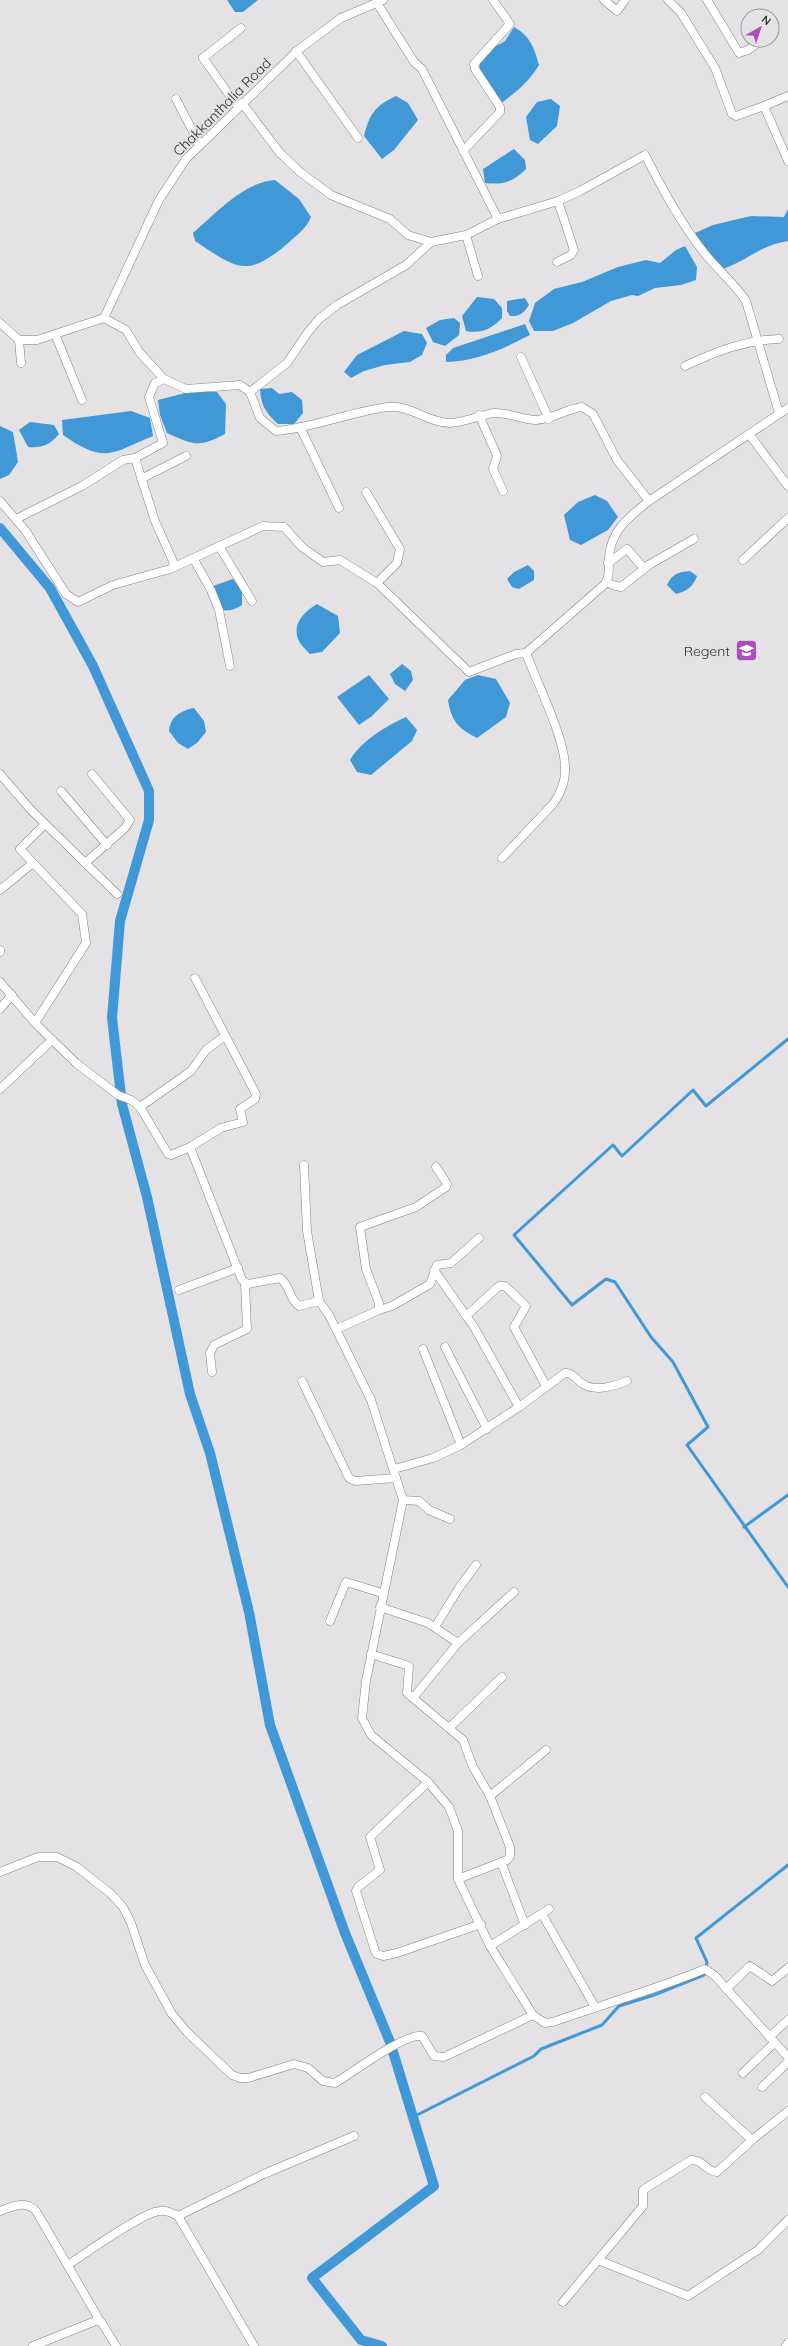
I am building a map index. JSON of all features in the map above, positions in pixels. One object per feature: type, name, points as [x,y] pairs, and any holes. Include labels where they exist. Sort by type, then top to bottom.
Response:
[{"type":"street","points":[[463,151],[500,112],[500,107],[475,69],[474,64],[510,24],[493,0]]},
{"type":"street","points":[[604,0],[617,11],[625,0]]},
{"type":"street","points":[[669,0],[681,13],[711,61],[732,114],[736,116],[788,96]]},
{"type":"street","points":[[707,0],[739,52],[751,48]]},
{"type":"street","points":[[380,1],[414,62],[422,69],[498,219]]},
{"type":"street","name":"Chakkanthalia Road","points":[[104,318],[159,200],[186,159],[296,51],[341,18],[380,1]]},
{"type":"street","points":[[241,28],[203,58],[240,105],[280,153],[300,172],[331,195],[390,219],[408,235],[431,242],[466,235],[498,219],[558,201],[645,155],[678,217],[715,267],[737,287],[746,302],[756,340],[779,413]]},
{"type":"street","points":[[296,51],[358,138]]},
{"type":"street","points":[[176,99],[200,145]]},
{"type":"street","points":[[764,106],[788,162]]},
{"type":"street","points":[[557,262],[571,256],[574,250],[558,201]]},
{"type":"street","points":[[466,235],[478,276]]},
{"type":"street","points":[[250,392],[287,363],[308,332],[319,319],[337,305],[406,265],[431,242]]},
{"type":"street","points":[[0,323],[20,340],[38,340],[104,318],[126,330],[140,353],[164,379],[186,388],[240,385],[250,392],[260,418],[276,430],[301,429],[391,407],[415,412],[448,423],[458,423],[479,415],[497,413],[533,420],[549,419],[577,408],[588,410],[593,414],[617,460],[649,502]]},
{"type":"street","points":[[55,334],[82,400]]},
{"type":"street","points":[[685,366],[714,353],[756,340],[779,339]]},
{"type":"street","points":[[20,340],[22,363]]},
{"type":"street","points":[[521,357],[549,419]]},
{"type":"street","points":[[16,519],[82,486],[123,460],[135,458],[163,443],[149,397],[156,383],[164,379]]},
{"type":"street","points":[[0,500],[16,519],[66,594],[78,602],[113,585],[175,566],[263,526],[284,527],[302,547],[323,562],[340,560],[377,583],[469,672],[516,654],[526,653],[607,580],[612,540],[617,530],[626,520],[649,502],[788,408]]},
{"type":"street","points":[[479,415],[497,456],[493,468],[503,491]]},
{"type":"street","points":[[301,429],[339,508]]},
{"type":"street","points":[[749,434],[788,486]]},
{"type":"street","points":[[141,478],[186,456]]},
{"type":"street","points":[[135,458],[155,521],[175,566]]},
{"type":"street","points":[[366,492],[400,549],[397,563],[377,583]]},
{"type":"street","points":[[743,560],[788,518]]},
{"type":"street","points":[[607,580],[612,585],[621,587],[650,565],[694,539]]},
{"type":"street","points":[[219,546],[252,601]]},
{"type":"street","points":[[608,563],[627,549],[641,565],[650,565]]},
{"type":"street","points":[[193,558],[219,610],[230,666]]},
{"type":"street","points":[[502,858],[553,804],[560,794],[565,768],[562,747],[526,653]]},
{"type":"street","points":[[0,774],[45,824],[117,894]]},
{"type":"street","points":[[85,863],[107,845],[128,824],[130,820],[92,774]]},
{"type":"street","points":[[61,791],[107,845]]},
{"type":"street","points":[[36,1023],[86,942],[82,914],[20,849],[45,824]]},
{"type":"street","points":[[0,890],[33,864]]},
{"type":"street","points":[[0,982],[52,1040],[118,1095],[131,1100],[140,1107],[168,1154],[171,1155],[190,1147],[220,1128],[243,1122],[240,1109],[256,1097],[256,1092],[195,978]]},
{"type":"street","points":[[0,1009],[12,995]]},
{"type":"street","points":[[140,1107],[191,1071],[206,1050],[225,1036]]},
{"type":"street","points":[[0,1089],[52,1040]]},
{"type":"street","points":[[190,1147],[218,1223],[245,1283],[247,1328],[214,1345],[210,1353],[212,1372]]},
{"type":"street","points":[[304,1165],[307,1231],[319,1301],[337,1329],[371,1400],[403,1500],[382,1593],[371,1654],[362,1710],[365,1726],[375,1738],[428,1782],[449,1807],[458,1831],[458,1879],[490,1946],[532,2015],[545,2023],[553,2022],[595,2007],[664,1986],[705,1969],[715,1976],[788,2057]]},
{"type":"street","points":[[379,1310],[379,1302],[366,1269],[360,1229],[365,1224],[416,1207],[446,1186],[447,1184],[436,1167]]},
{"type":"street","points":[[337,1329],[379,1310],[392,1306],[430,1284],[434,1270],[439,1264],[451,1263],[479,1238]]},
{"type":"street","points":[[179,1290],[238,1268]]},
{"type":"street","points":[[434,1270],[466,1316],[519,1407]]},
{"type":"street","points":[[245,1283],[280,1278],[286,1283],[294,1301],[299,1306],[319,1301]]},
{"type":"street","points":[[466,1316],[499,1286],[505,1286],[526,1306],[514,1327],[546,1386]]},
{"type":"street","points":[[445,1347],[486,1429]]},
{"type":"street","points":[[423,1349],[461,1445]]},
{"type":"street","points":[[394,1469],[433,1458],[461,1445],[519,1407],[567,1372],[586,1386],[610,1388],[627,1380]]},
{"type":"street","points":[[302,1381],[349,1478],[355,1481],[396,1478]]},
{"type":"street","points":[[403,1500],[420,1501],[429,1510],[450,1519]]},
{"type":"street","points":[[435,1627],[458,1588],[476,1565]]},
{"type":"street","points":[[330,1621],[346,1582],[382,1593]]},
{"type":"street","points":[[413,1698],[458,1643],[514,1592]]},
{"type":"street","points":[[380,1607],[435,1627],[458,1643]]},
{"type":"street","points":[[371,1654],[409,1666],[407,1693],[463,1740],[473,1767],[490,1796],[510,1847],[509,1858],[458,1879]]},
{"type":"street","points":[[449,1728],[502,1677]]},
{"type":"street","points":[[490,1796],[546,1750]]},
{"type":"street","points":[[428,1782],[370,1837],[380,1870],[358,1887],[356,1891],[375,1951],[377,1954],[383,1956],[397,1953],[480,1924]]},
{"type":"street","points":[[0,1872],[38,1857],[57,1857],[77,1867],[111,1894],[123,1907],[129,1918],[145,1965],[172,2014],[187,2032],[232,2075],[240,2078],[248,2078],[294,2064],[308,2068],[323,2081],[335,2083],[387,2050],[413,2037],[422,2036],[434,2056],[444,2056],[532,2015]]},
{"type":"street","points":[[501,1862],[525,1924]]},
{"type":"street","points":[[490,1946],[545,1912],[595,2007]]},
{"type":"street","points":[[726,1989],[747,1966],[752,1966],[772,1981],[788,1968]]},
{"type":"street","points":[[743,2073],[788,2020]]},
{"type":"street","points":[[762,2087],[788,2062]]},
{"type":"street","points":[[705,2097],[752,2140]]},
{"type":"street","points":[[563,2302],[643,2206],[643,2190],[691,2160],[698,2160],[710,2170],[717,2172],[752,2140],[788,2111]]},
{"type":"street","points":[[178,2216],[264,2174],[354,2136]]},
{"type":"street","points":[[0,2211],[20,2204],[31,2206],[36,2211],[116,2346]]},
{"type":"street","points":[[68,2265],[150,2213],[166,2211],[178,2216],[254,2346]]},
{"type":"street","points":[[598,2260],[688,2296],[758,2250],[788,2220]]},
{"type":"street","points":[[33,2346],[80,2326],[100,2321]]},
{"type":"water","points":[[227,0],[258,0],[243,12],[235,12]]},
{"type":"water","points":[[514,27],[528,38],[539,65],[526,82],[500,104],[479,72],[480,62],[491,49],[505,41]]},
{"type":"water","points":[[396,96],[408,103],[418,120],[394,150],[382,159],[364,136],[368,122],[374,111],[383,103]]},
{"type":"water","points":[[551,99],[560,106],[557,126],[538,144],[530,140],[526,117],[537,102]]},
{"type":"water","points":[[514,149],[525,160],[526,169],[517,177],[507,182],[485,183],[483,169]]},
{"type":"water","points":[[275,180],[299,199],[311,217],[300,232],[273,255],[251,266],[241,266],[221,258],[195,241],[193,233],[241,192],[252,186]]},
{"type":"water","points":[[788,209],[788,241],[762,249],[723,269],[693,234],[713,225],[751,216],[784,217]]},
{"type":"water","points":[[685,246],[697,267],[696,280],[681,285],[655,288],[638,296],[632,295],[611,301],[573,323],[553,331],[534,331],[529,321],[535,303],[554,289],[582,282],[618,267],[646,260],[660,263],[676,250]]},
{"type":"water","points":[[477,297],[494,299],[502,308],[502,318],[486,330],[477,332],[466,331],[462,316]]},
{"type":"water","points":[[525,298],[529,305],[525,310],[519,315],[510,316],[507,311],[507,301]]},
{"type":"water","points":[[454,318],[460,323],[459,335],[445,346],[433,342],[426,328],[440,320]]},
{"type":"water","points":[[525,324],[530,335],[510,345],[479,357],[446,362],[446,355],[453,348]]},
{"type":"water","points":[[404,331],[422,334],[427,343],[422,355],[410,362],[385,365],[364,371],[351,378],[344,372],[357,355]]},
{"type":"water","points":[[272,388],[279,394],[292,392],[302,400],[303,413],[294,424],[278,424],[265,409],[260,389]]},
{"type":"water","points":[[189,392],[217,392],[226,404],[225,434],[209,441],[196,443],[183,440],[167,433],[160,415],[158,400]]},
{"type":"water","points":[[131,411],[150,418],[153,436],[127,448],[108,453],[99,453],[77,444],[63,435],[62,420]]},
{"type":"water","points":[[30,422],[54,425],[59,434],[45,445],[28,447],[19,430]]},
{"type":"water","points":[[0,426],[13,432],[18,462],[9,475],[0,479]]},
{"type":"water","points":[[595,495],[607,501],[618,517],[608,530],[581,545],[570,540],[564,515],[578,502]]},
{"type":"water","points":[[528,565],[534,571],[534,580],[519,589],[512,587],[507,579],[514,572]]},
{"type":"water","points":[[690,571],[697,576],[694,583],[686,590],[676,594],[667,585],[671,578],[676,574]]},
{"type":"water","points":[[233,579],[242,591],[242,605],[231,610],[222,610],[214,604],[209,593],[213,586]]},
{"type":"water","points":[[317,604],[338,616],[340,633],[322,652],[310,654],[298,639],[297,627],[301,618]]},
{"type":"water","points":[[402,664],[411,671],[413,680],[405,691],[395,684],[390,674]]},
{"type":"water","points":[[369,675],[389,699],[372,716],[359,725],[337,697]]},
{"type":"water","points":[[478,675],[496,679],[510,703],[506,717],[477,738],[470,735],[456,723],[451,713],[448,700],[465,680]]},
{"type":"water","points":[[194,708],[204,721],[206,732],[197,743],[188,749],[178,743],[169,731],[171,722],[177,715]]},
{"type":"water","points":[[406,717],[417,730],[412,741],[371,775],[357,772],[350,760],[355,753],[367,740],[390,725]]},
{"type":"waterway","points":[[0,528],[50,588],[93,666],[149,791],[149,820],[120,921],[112,1018],[122,1104],[147,1197],[190,1394],[210,1453],[249,1612],[270,1725],[345,1933],[390,2042],[434,2186],[312,2278],[361,2340],[382,2346]]},
{"type":"waterway","points":[[788,1039],[706,1106],[693,1090],[622,1156],[613,1145],[514,1235],[572,1305],[606,1279],[615,1282],[651,1337],[673,1362],[708,1427],[687,1445],[788,1587]]},
{"type":"waterway","points":[[744,1527],[788,1495]]},
{"type":"waterway","points":[[413,2117],[534,2056],[541,2049],[602,2025],[619,2006],[654,1995],[704,1975],[707,1962],[696,1938],[788,1865]]},
{"type":"place","name":"Regent","points":[[746,651]]}]
